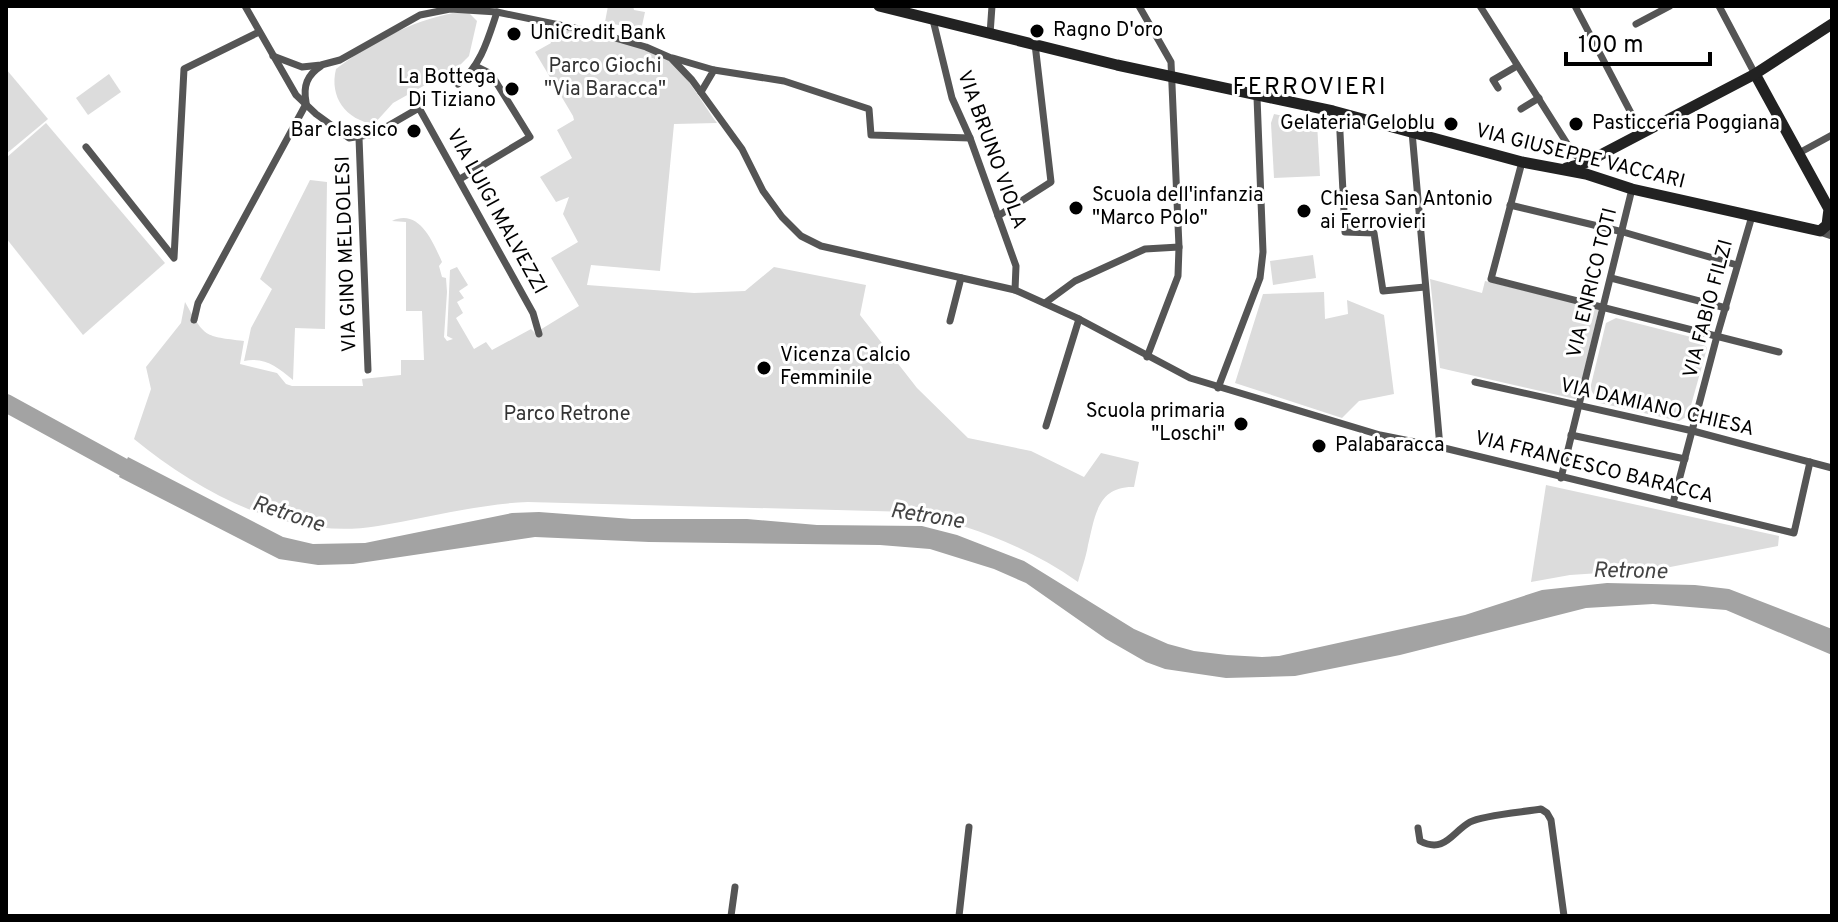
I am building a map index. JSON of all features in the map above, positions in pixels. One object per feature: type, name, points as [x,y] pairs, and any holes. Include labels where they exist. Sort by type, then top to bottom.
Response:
[{"type":"main road","name":"VIA GIUSEPPE VACCARI","points":[[879,6],[907,9],[933,20],[990,34],[1257,97],[1336,112],[1522,162],[1562,169],[1585,169],[1632,189],[1826,233]]},
{"type":"main road","points":[[1585,169],[1641,132],[1755,74],[1832,24]]},
{"type":"main road","points":[[1755,74],[1830,212],[1826,233]]},
{"type":"street","points":[[245,6],[296,95],[349,138],[359,138]]},
{"type":"street","points":[[990,34],[992,6]]},
{"type":"street","points":[[1139,6],[1171,62],[1174,77],[1179,247],[1178,276],[1147,357]]},
{"type":"street","points":[[1480,6],[1585,169]]},
{"type":"street","points":[[1575,6],[1641,132]]},
{"type":"street","points":[[1636,24],[1670,6]]},
{"type":"street","points":[[1723,7],[1755,74]]},
{"type":"street","name":"VIA FRANCESCO BARACCA","points":[[321,65],[340,60],[420,15],[450,9],[497,12],[598,33],[671,58],[701,92],[742,149],[763,191],[801,236],[821,246],[1015,290],[1079,319],[1190,378],[1218,388],[1380,435],[1794,533],[1810,462]]},
{"type":"street","points":[[458,84],[470,75],[484,50],[497,12]]},
{"type":"street","name":"VIA BRUNO VIOLA","points":[[933,20],[952,98],[970,138],[1016,266],[1015,290]]},
{"type":"street","points":[[86,147],[174,258],[184,69],[259,32]]},
{"type":"street","points":[[998,216],[1051,182],[1035,44]]},
{"type":"street","points":[[273,56],[302,67],[321,65]]},
{"type":"street","points":[[671,58],[714,70],[784,81],[869,109],[871,135],[970,138]]},
{"type":"street","points":[[194,320],[198,303],[306,104],[303,90],[312,71],[321,65]]},
{"type":"street","points":[[460,179],[530,137],[491,74],[475,66]]},
{"type":"street","points":[[1498,88],[1493,80],[1517,66]]},
{"type":"street","points":[[701,92],[714,70]]},
{"type":"street","points":[[1218,388],[1260,278],[1262,265],[1257,97]]},
{"type":"street","points":[[1521,109],[1539,98]]},
{"type":"street","name":"VIA LUIGI MALVEZZI","points":[[359,138],[374,134],[419,108],[533,313],[539,334]]},
{"type":"street","points":[[1336,112],[1345,232],[1374,233],[1383,291],[1425,287]]},
{"type":"street","points":[[1412,132],[1440,447]]},
{"type":"street","points":[[1799,153],[1832,135]]},
{"type":"street","name":"VIA GINO MELDOLESI","points":[[359,138],[368,370]]},
{"type":"street","points":[[1522,162],[1491,279],[1779,352]]},
{"type":"street","name":"VIA ENRICO TOTI","points":[[1561,478],[1632,189]]},
{"type":"street","points":[[1510,205],[1623,232],[1737,265]]},
{"type":"street","name":"VIA FABIO FILZI","points":[[1673,503],[1752,216]]},
{"type":"street","points":[[1045,303],[1075,281],[1145,249],[1179,247]]},
{"type":"street","points":[[950,321],[961,278]]},
{"type":"street","points":[[1611,278],[1726,308]]},
{"type":"street","points":[[1046,426],[1079,319]]},
{"type":"street","name":"VIA DAMIANO CHIESA","points":[[1475,382],[1693,431],[1832,468]]},
{"type":"street","points":[[1571,435],[1685,459]]},
{"type":"street","points":[[1418,828],[1420,841],[1428,845],[1449,842],[1471,822],[1541,809],[1551,820],[1564,916]]},
{"type":"street","points":[[959,916],[969,827]]},
{"type":"street","points":[[731,916],[735,887]]},
{"type":"green space","points":[[608,6],[633,6],[634,10],[645,12],[641,30],[605,22]]},
{"type":"green space","points":[[453,13],[469,13],[477,21],[469,56],[459,66],[393,103],[374,124],[355,118],[342,106],[335,89],[336,69],[392,34],[422,21]]},
{"type":"green space","name":"Parco Retrone","points":[[567,30],[633,44],[668,60],[682,73],[717,123],[674,124],[660,271],[591,265],[587,285],[694,293],[745,291],[774,267],[866,285],[860,315],[917,388],[968,438],[1031,451],[1084,477],[1101,453],[1139,462],[1134,487],[1112,492],[1100,505],[1078,582],[1039,558],[998,539],[911,512],[528,502],[471,508],[378,526],[344,529],[311,526],[279,520],[217,495],[134,439],[151,389],[146,367],[181,323],[185,302],[207,333],[244,341],[240,364],[277,373],[286,384],[292,386],[363,386],[362,379],[401,375],[401,360],[424,360],[422,311],[406,311],[406,222],[392,221],[402,218],[410,219],[424,229],[442,262],[439,266],[442,277],[446,278],[444,337],[447,341],[453,339],[447,336],[450,270],[457,267],[468,285],[459,291],[464,298],[457,302],[463,313],[456,318],[474,349],[486,342],[492,350],[531,329],[535,333],[579,306],[551,258],[578,242],[563,214],[569,197],[556,202],[540,177],[572,158],[557,130],[574,120],[573,116],[535,52],[551,43],[548,35],[564,36]]},
{"type":"green space","points":[[6,69],[48,119],[6,154]]},
{"type":"green space","points":[[109,74],[121,92],[88,115],[76,98]]},
{"type":"green space","points":[[1274,114],[1317,123],[1320,176],[1274,178],[1271,123]]},
{"type":"green space","points":[[46,123],[165,263],[83,335],[6,238],[6,158]]},
{"type":"green space","points":[[310,180],[327,182],[325,329],[295,328],[293,380],[265,362],[244,361],[251,328],[272,289],[260,279]]},
{"type":"green space","points":[[1313,255],[1316,278],[1273,285],[1270,261]]},
{"type":"green space","points":[[1430,279],[1482,293],[1485,281],[1599,309],[1578,397],[1575,399],[1440,368]]},
{"type":"green space","points":[[1324,292],[1325,319],[1348,314],[1347,300],[1384,315],[1394,394],[1359,401],[1342,418],[1235,383],[1263,294]]},
{"type":"green space","points":[[1616,318],[1699,339],[1707,348],[1688,416],[1679,421],[1600,403],[1590,389],[1606,323]]},
{"type":"green space","points":[[1546,485],[1779,536],[1778,546],[1660,569],[1570,575],[1531,582]]},
{"type":"shaded area","points":[[128,457],[283,537],[313,544],[365,543],[512,513],[539,512],[632,519],[747,519],[817,525],[922,526],[957,535],[1024,561],[1134,629],[1168,644],[1227,655],[1279,656],[1465,615],[1542,590],[1607,583],[1729,589],[1832,629],[1832,655],[1726,610],[1653,604],[1586,608],[1400,655],[1295,676],[1226,678],[1165,669],[1146,662],[1106,639],[1026,583],[994,569],[930,549],[880,545],[535,537],[353,564],[318,565],[279,559],[119,477]]},
{"type":"waterway","name":"Retrone","points":[[6,403],[143,478]]},
{"type":"place","name":"Ragno D'oro","points":[[1037,31]]},
{"type":"place","name":"UniCredit Bank","points":[[514,34]]},
{"type":"place","name":"La Bottega Di Tiziano","points":[[512,89]]},
{"type":"place","name":"Gelateria Geloblu","points":[[1451,124]]},
{"type":"place","name":"Pasticceria Poggiana","points":[[1576,124]]},
{"type":"place","name":"Bar classico","points":[[414,131]]},
{"type":"place","name":"Scuola dell'infanzia \"Marco Polo\"","points":[[1076,208]]},
{"type":"place","name":"Chiesa San Antonio ai Ferrovieri","points":[[1304,211]]},
{"type":"place","name":"Vicenza Calcio Femminile","points":[[764,368]]},
{"type":"place","name":"Scuola primaria \"Loschi\"","points":[[1241,424]]},
{"type":"place","name":"Palabaracca","points":[[1319,446]]},
{"type":"district","name":"FERROVIERI","points":[[1310,88]]},
{"type":"park label","name":"Parco Giochi \"Via Baracca\"","points":[[605,78]]}]
